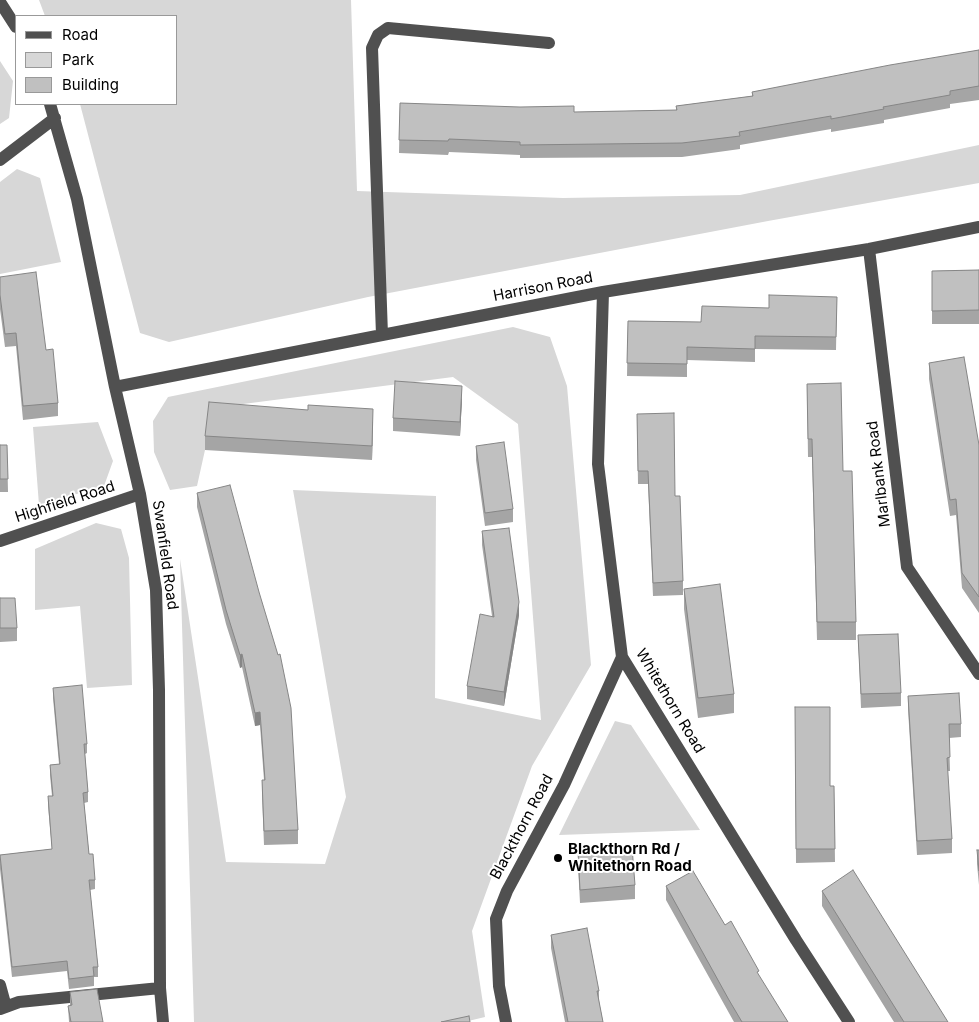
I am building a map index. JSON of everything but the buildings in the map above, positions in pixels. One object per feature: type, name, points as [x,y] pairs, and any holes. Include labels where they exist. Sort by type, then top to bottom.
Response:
[{"type":"street","points":[[0,2],[15,25]]},
{"type":"street","points":[[382,336],[372,48],[378,35],[388,28],[549,43]]},
{"type":"street","name":"Swanfield Road","points":[[50,105],[77,199],[115,387],[140,494],[156,599],[159,700],[160,988],[163,1022]]},
{"type":"street","points":[[0,160],[55,118]]},
{"type":"street","name":"Harrison Road","points":[[115,387],[603,292],[869,249],[979,227]]},
{"type":"street","name":"Marlbank Road","points":[[869,249],[906,567],[979,674]]},
{"type":"street","name":"Whitethorn Road","points":[[603,292],[598,464],[622,657],[796,940],[849,1022]]},
{"type":"street","name":"Highfield Road","points":[[0,541],[140,494]]},
{"type":"street","name":"Blackthorn Road","points":[[506,1022],[499,986],[496,919],[507,890],[564,785],[622,657]]},
{"type":"street","points":[[0,985],[3,1008],[19,1002],[160,988]]},
{"type":"green space","points":[[39,0],[351,0],[357,191],[563,198],[740,195],[979,145],[979,183],[368,297],[169,342],[140,333],[80,105],[178,105],[178,15],[45,15]]},
{"type":"green space","points":[[0,61],[13,81],[9,118],[0,124]]},
{"type":"green space","points":[[17,169],[40,178],[61,262],[0,274],[0,182]]},
{"type":"green space","points":[[513,327],[550,337],[567,386],[591,665],[532,766],[472,931],[485,1017],[464,1022],[194,1022],[180,559],[226,862],[325,864],[346,797],[293,490],[436,496],[435,698],[541,720],[518,424],[453,377],[212,408],[197,486],[170,490],[154,452],[153,421],[168,397]]},
{"type":"green space","points":[[98,422],[113,461],[104,486],[39,505],[33,427]]},
{"type":"green space","points":[[96,523],[121,529],[129,558],[132,685],[87,688],[80,606],[35,610],[35,549]]},
{"type":"green space","points":[[615,721],[631,725],[700,830],[559,835]]},
{"type":"place","name":"Blackthorn Rd / Whitethorn Road","points":[[558,858]]}]
